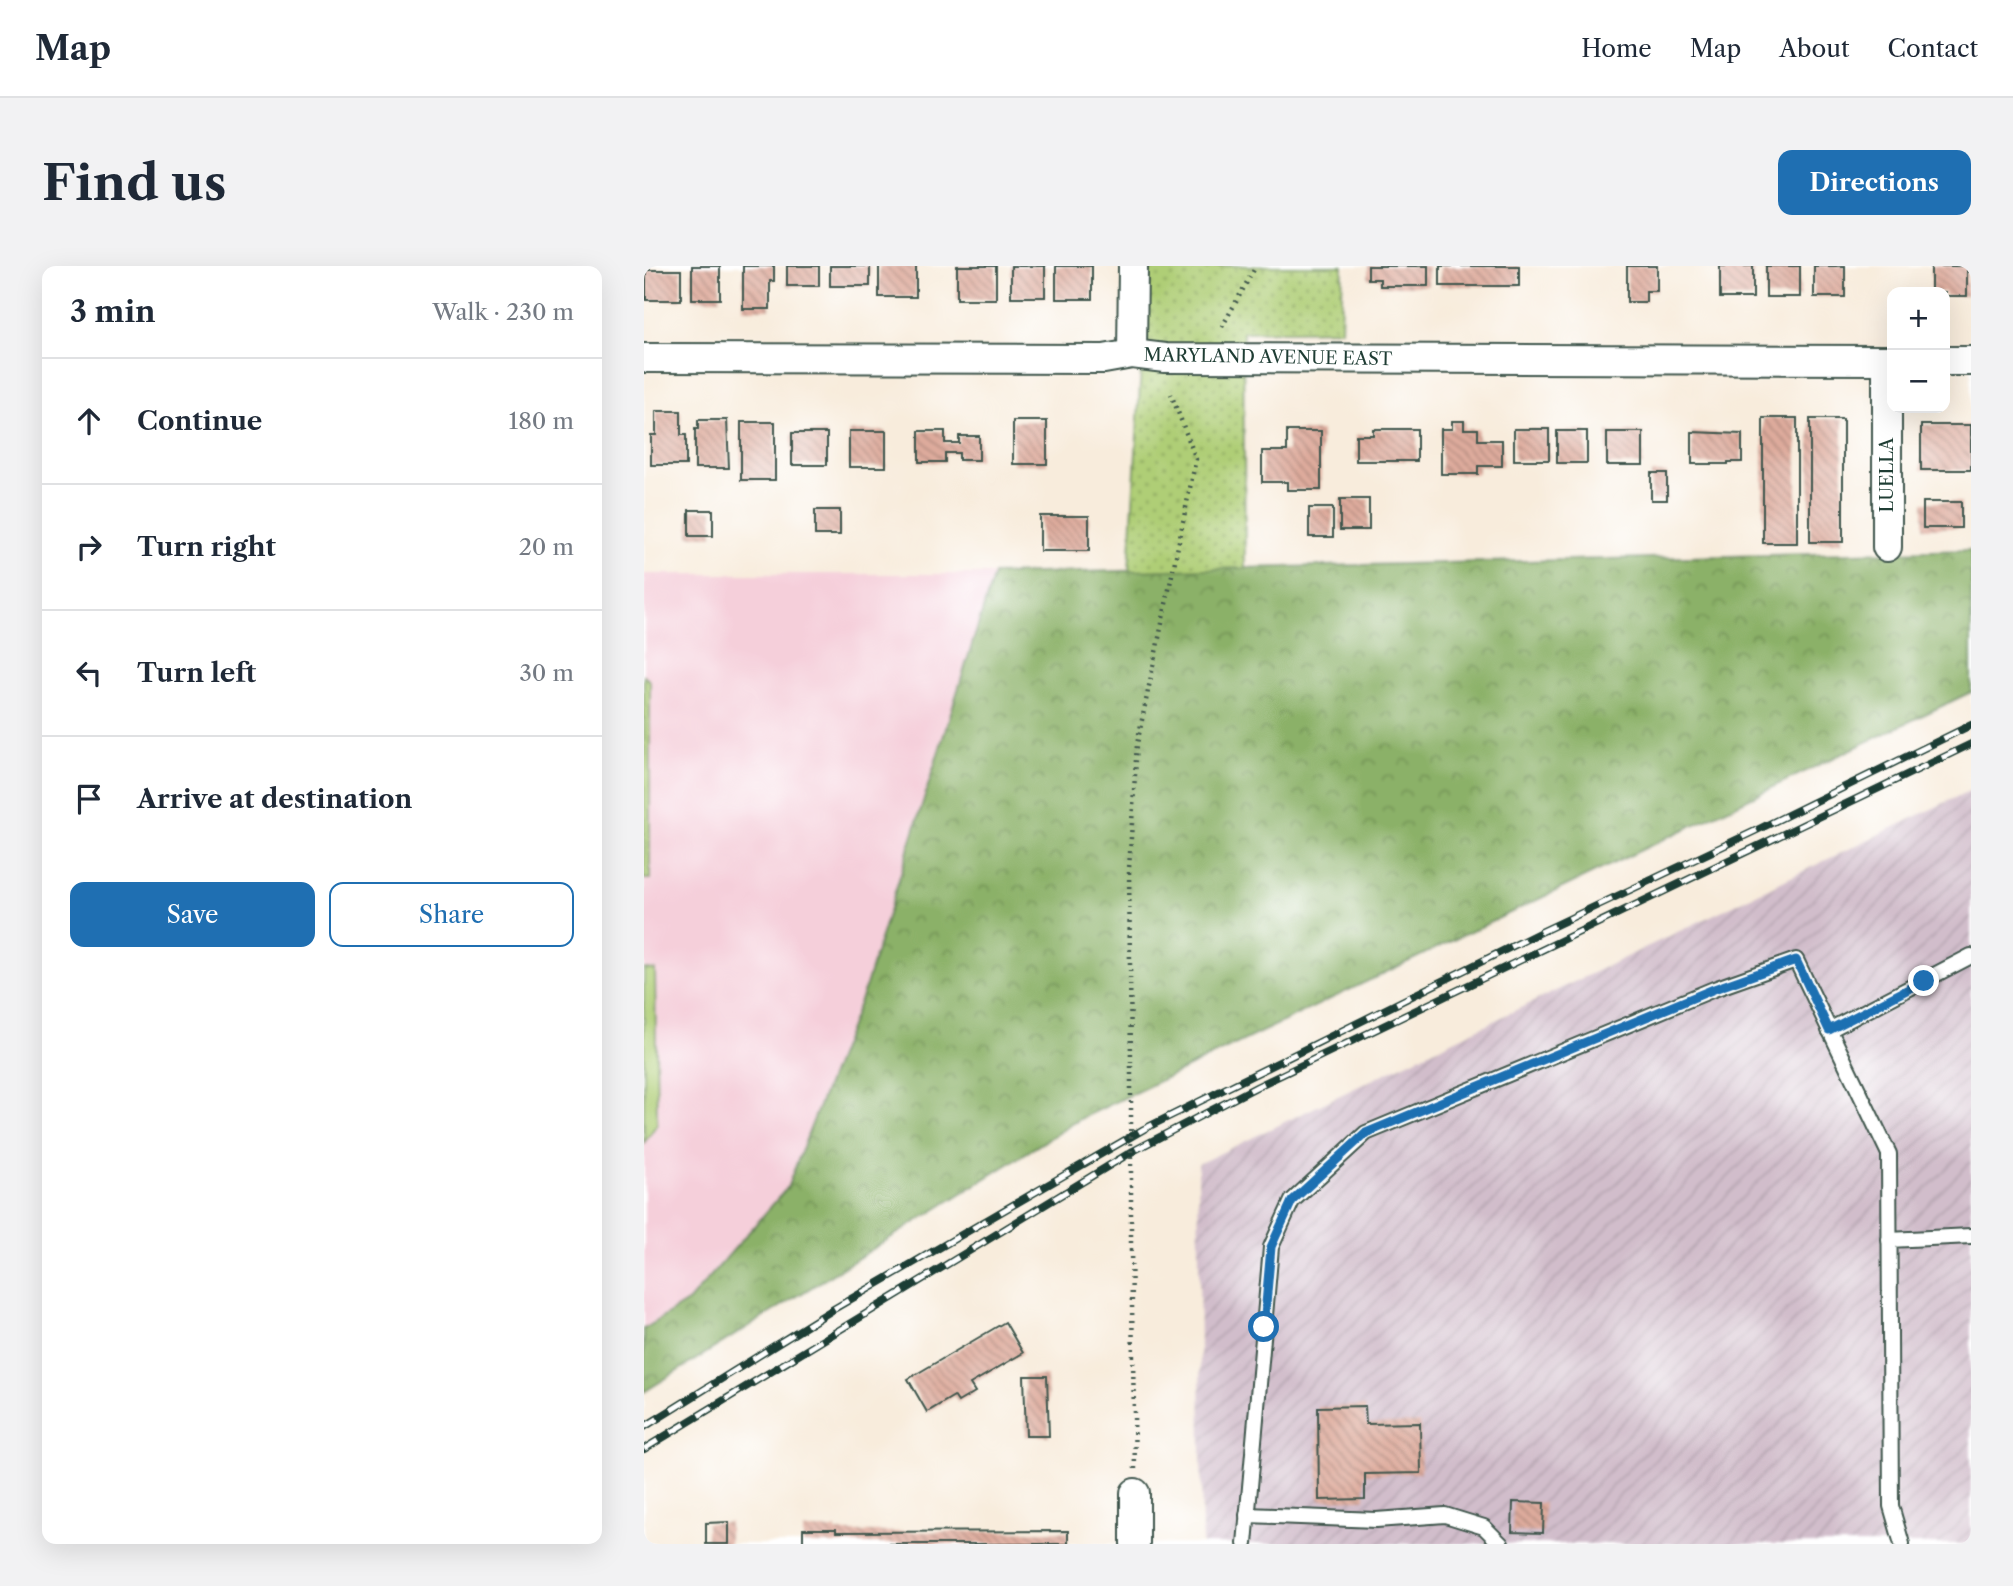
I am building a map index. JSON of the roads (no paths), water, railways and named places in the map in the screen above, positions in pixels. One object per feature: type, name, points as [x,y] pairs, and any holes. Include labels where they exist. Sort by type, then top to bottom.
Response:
[{"type":"street","points":[[1132,354],[1133,266]]},
{"type":"street","name":"MARYLAND AVENUE EAST","points":[[644,358],[1104,359],[1132,354],[1180,358],[1887,360]]},
{"type":"street","points":[[1950,361],[1971,361]]},
{"type":"street","name":"LUELLA","points":[[1887,547],[1889,413]]},
{"type":"street","points":[[1135,1493],[1135,1544]]},
{"type":"lane","points":[[1829,1030],[1971,956]]},
{"type":"lane","points":[[1245,1544],[1271,1247],[1292,1201],[1366,1133],[1714,989],[1796,960],[1889,1154],[1891,1506],[1902,1544]]},
{"type":"lane","points":[[1889,1240],[1971,1236]]},
{"type":"lane","points":[[1247,1515],[1376,1520],[1446,1514],[1484,1527],[1501,1544]]},
{"type":"railway","points":[[644,1427],[832,1310],[1144,1129],[1541,932],[1971,725]]},
{"type":"railway","points":[[644,1449],[1133,1151],[1258,1086],[1971,744]]}]
